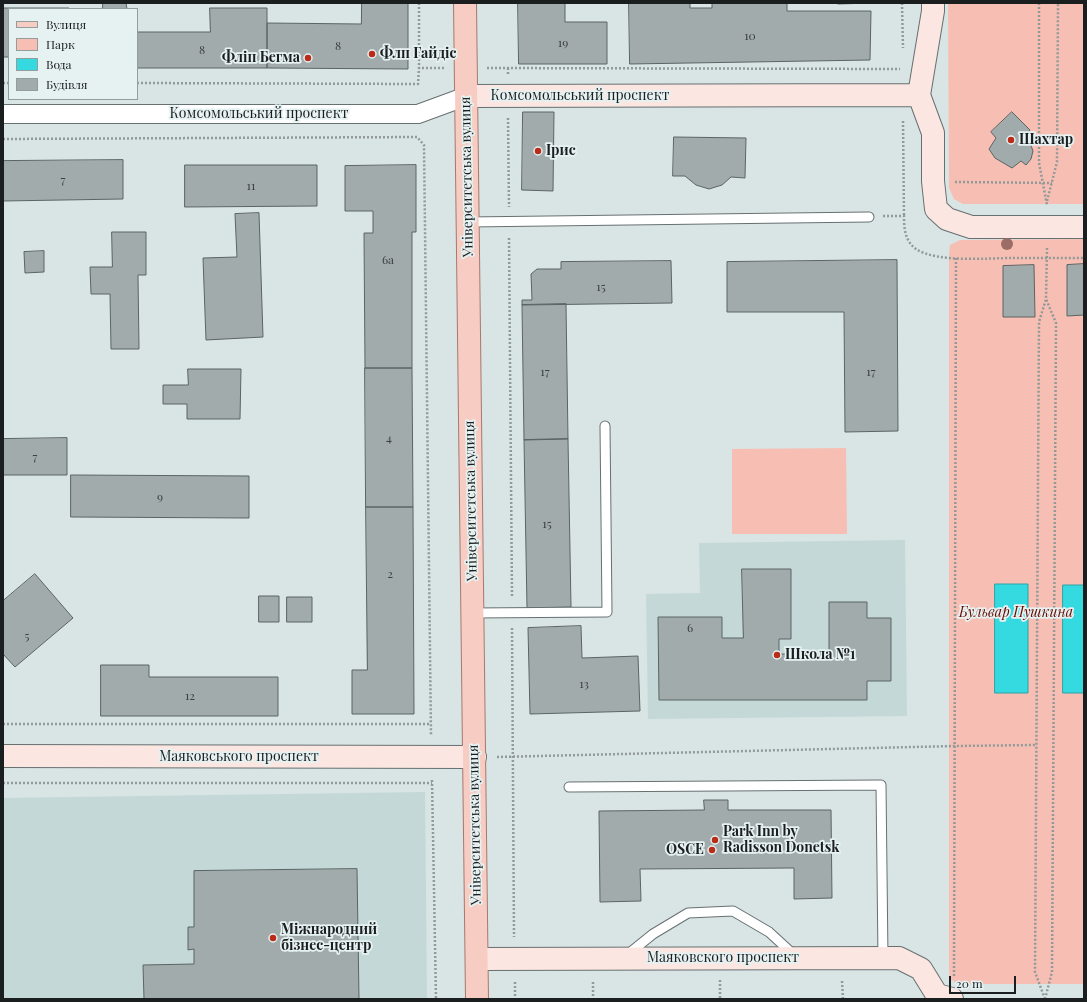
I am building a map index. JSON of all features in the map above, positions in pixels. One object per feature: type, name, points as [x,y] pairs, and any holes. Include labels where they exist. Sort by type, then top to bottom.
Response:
[{"type":"main road","name":"Університетська вулиця","points":[[465,3],[477,999]]},
{"type":"street","points":[[933,3],[920,95],[933,133],[933,181],[936,209],[947,219],[971,227],[1084,227]]},
{"type":"street","name":"Комсомольський проспект","points":[[3,114],[418,114],[467,96],[920,95]]},
{"type":"street","name":"Маяковського проспект","points":[[3,756],[474,757]]},
{"type":"street","name":"Маяковского проспект","points":[[476,958],[899,958],[921,969],[937,995],[953,991]]},
{"type":"lane","points":[[468,222],[869,216]]},
{"type":"lane","points":[[473,613],[607,612],[605,426]]},
{"type":"lane","points":[[569,788],[881,784],[883,958]]},
{"type":"lane","points":[[623,958],[653,934],[688,912],[733,911],[769,932],[798,958]]},
{"type":"path","points":[[419,3],[419,68]]},
{"type":"path","points":[[1039,3],[1039,163],[1047,204]]},
{"type":"path","points":[[1045,999],[1035,972],[1039,322],[1046,298],[1047,204],[1057,162],[1058,3]]},
{"type":"path","points":[[508,68],[515,999]]},
{"type":"path","points":[[3,139],[417,137],[424,145],[436,999]]},
{"type":"path","points":[[904,180],[1052,183]]},
{"type":"path","points":[[869,216],[904,216],[904,226],[907,239],[916,249],[930,255],[956,258],[1084,258]]},
{"type":"path","points":[[953,991],[956,258]]},
{"type":"path","points":[[1045,999],[1052,972],[1056,323],[1046,298]]},
{"type":"path","points":[[3,724],[431,724]]},
{"type":"path","points":[[474,757],[1036,745]]},
{"type":"path","points":[[3,783],[432,783]]},
{"type":"shaded area","name":"Школа №1","points":[[905,540],[907,716],[648,719],[646,594],[700,593],[699,543]]},
{"type":"shaded area","points":[[425,792],[427,999],[3,999],[3,798]]},
{"type":"green space","points":[[948,3],[1084,3],[1084,204],[963,204],[954,199],[949,188]]},
{"type":"green space","name":"Бульвар Пушкина","points":[[1084,239],[1084,984],[958,984],[950,979],[949,971],[950,245],[960,240]]},
{"type":"green space","points":[[846,448],[847,534],[732,534],[732,449]]},
{"type":"water","points":[[995,584],[1028,584],[1028,693],[995,693]]},
{"type":"water","points":[[1063,585],[1084,585],[1084,693],[1063,693]]},
{"type":"building","points":[[103,3],[126,3],[127,8],[103,8]]},
{"type":"building","points":[[362,3],[408,3],[408,69],[267,68],[267,23],[361,24]]},
{"type":"building","points":[[518,3],[565,3],[565,22],[607,22],[607,64],[519,64]]},
{"type":"building","points":[[629,3],[690,3],[690,8],[712,8],[712,3],[787,3],[787,11],[871,11],[870,60],[630,64]]},
{"type":"building","points":[[838,3],[871,3],[838,4]]},
{"type":"building","points":[[3,8],[8,8],[8,57],[3,57]]},
{"type":"building","points":[[210,8],[267,8],[267,68],[138,68],[138,32],[210,32]]},
{"type":"building","name":"Ірис","points":[[523,112],[554,112],[553,191],[522,190]]},
{"type":"building","name":"Шахтар","points":[[1012,112],[1030,130],[1025,136],[1033,151],[1031,159],[1026,165],[1021,161],[1012,168],[995,158],[989,149],[996,138],[991,132]]},
{"type":"building","points":[[674,137],[746,138],[745,178],[731,177],[722,185],[709,189],[696,185],[685,176],[673,176]]},
{"type":"building","points":[[123,160],[123,199],[3,201],[3,161]]},
{"type":"building","points":[[185,165],[317,165],[317,206],[185,207]]},
{"type":"building","points":[[416,165],[416,232],[412,232],[412,368],[365,368],[364,233],[373,233],[373,211],[345,211],[345,166]]},
{"type":"building","points":[[259,213],[263,337],[206,340],[203,258],[237,257],[235,214]]},
{"type":"building","points":[[112,232],[146,232],[146,275],[138,275],[139,349],[111,349],[110,294],[91,294],[90,267],[112,267]]},
{"type":"building","points":[[44,251],[44,272],[25,273],[24,252]]},
{"type":"building","points":[[897,260],[898,431],[845,432],[844,312],[727,312],[727,262]]},
{"type":"building","points":[[671,261],[672,303],[522,305],[522,300],[532,300],[531,274],[537,269],[561,269],[561,262]]},
{"type":"building","points":[[1084,264],[1084,315],[1067,316],[1067,265]]},
{"type":"building","points":[[1034,265],[1035,317],[1003,317],[1003,266]]},
{"type":"building","points":[[566,304],[568,439],[524,440],[522,305]]},
{"type":"building","points":[[365,368],[412,368],[413,507],[366,507]]},
{"type":"building","points":[[188,369],[241,369],[240,419],[187,419],[187,404],[163,404],[163,385],[188,385]]},
{"type":"building","points":[[67,438],[67,475],[3,475],[3,439]]},
{"type":"building","points":[[568,439],[571,607],[527,608],[524,440]]},
{"type":"building","points":[[71,475],[249,476],[249,518],[71,517]]},
{"type":"building","points":[[366,507],[413,507],[414,714],[352,714],[352,670],[367,670]]},
{"type":"building","points":[[742,569],[791,569],[791,639],[779,639],[779,654],[829,654],[829,602],[867,602],[867,618],[891,618],[891,681],[867,681],[867,700],[659,700],[658,617],[722,617],[722,638],[743,638]]},
{"type":"building","points":[[35,574],[73,618],[15,667],[3,654],[3,601]]},
{"type":"building","points":[[259,596],[279,596],[279,622],[259,622]]},
{"type":"building","points":[[287,597],[312,597],[312,622],[287,622]]},
{"type":"building","points":[[581,626],[582,658],[638,656],[640,711],[530,714],[528,628]]},
{"type":"building","points":[[101,665],[149,665],[149,677],[278,677],[278,716],[101,716]]},
{"type":"building","name":"Park Inn by Radisson Donetsk","points":[[704,800],[728,800],[728,810],[831,810],[832,898],[794,899],[794,868],[640,869],[641,901],[600,902],[599,811],[704,810]]},
{"type":"building","name":"Міжнародний бізнес-центр","points":[[357,869],[359,999],[144,999],[143,965],[194,964],[194,949],[188,950],[188,927],[194,927],[194,871]]},
{"type":"place","name":"Флп Гайдіс","points":[[372,54]]},
{"type":"place","name":"Фліп Бегма","points":[[308,58]]},
{"type":"place","name":"Шахтар","points":[[1011,140]]},
{"type":"place","name":"Ірис","points":[[538,151]]},
{"type":"place","name":"Школа №1","points":[[777,655]]},
{"type":"place","name":"Park Inn by Radisson Donetsk","points":[[715,840]]},
{"type":"place","name":"OSCE","points":[[712,850]]},
{"type":"place","name":"Міжнародний бізнес-центр","points":[[273,938]]}]
